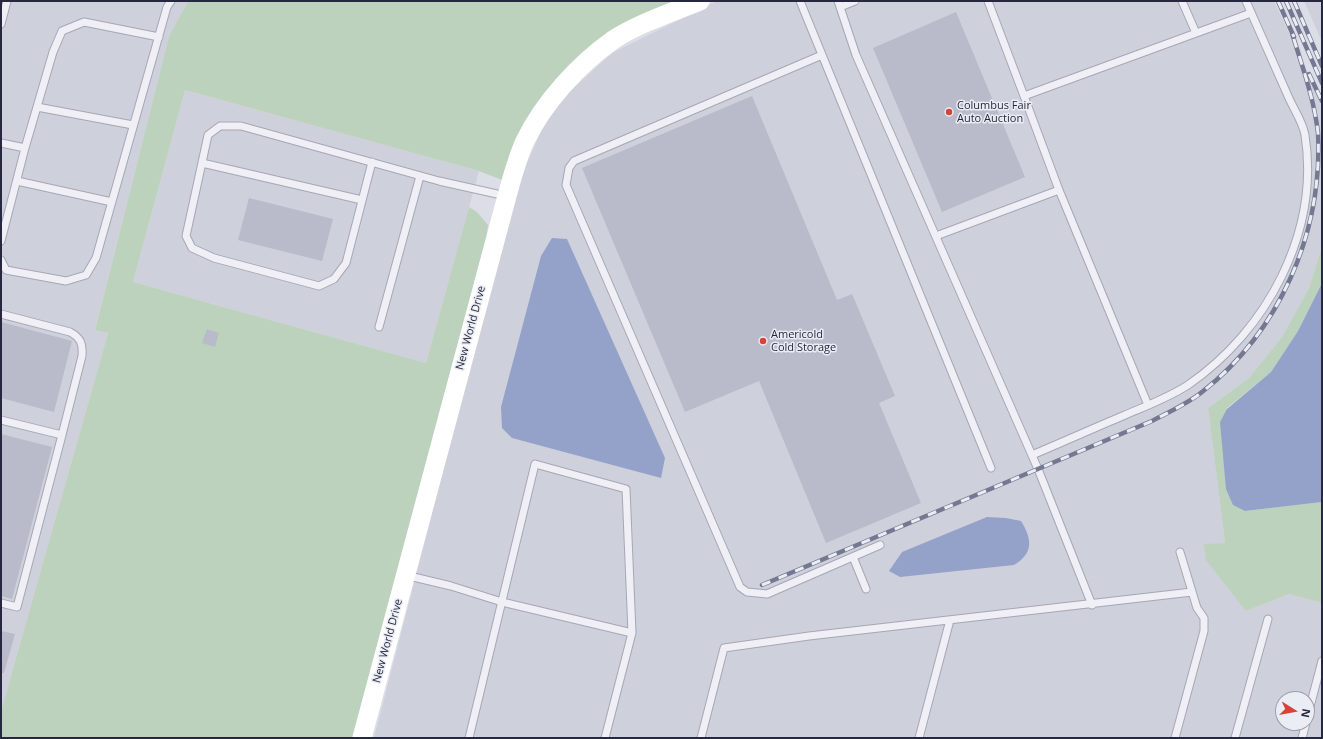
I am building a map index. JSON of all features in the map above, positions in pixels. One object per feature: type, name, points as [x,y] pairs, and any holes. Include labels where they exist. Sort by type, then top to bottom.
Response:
[{"type":"street","name":"New World Drive","points":[[362,738],[506,196],[526,141],[541,114],[562,87],[587,61],[614,40],[642,25],[700,1]]},
{"type":"lane","points":[[1,24],[7,1]]},
{"type":"lane","points":[[1,260],[6,270],[66,281],[86,275],[96,258],[167,7],[171,1]]},
{"type":"lane","points":[[800,1],[991,468]]},
{"type":"lane","points":[[855,1],[839,4],[856,55],[1032,455],[1092,604]]},
{"type":"lane","points":[[988,1],[1059,190],[1148,406]]},
{"type":"lane","points":[[1182,1],[1196,33]]},
{"type":"lane","points":[[1032,455],[1148,406],[1188,385],[1216,363],[1241,337],[1270,299],[1288,264],[1303,214],[1307,183],[1304,134],[1246,1]]},
{"type":"lane","points":[[1024,96],[1251,13]]},
{"type":"lane","points":[[1,241],[25,148],[53,52],[62,31],[84,22],[159,37]]},
{"type":"lane","points":[[822,55],[574,161],[569,168],[566,185],[740,587],[747,592],[767,594],[880,545]]},
{"type":"lane","points":[[37,107],[133,126]]},
{"type":"lane","points":[[372,162],[346,263],[334,279],[319,286],[214,258],[192,248],[186,236],[208,135],[220,126],[241,126],[372,162],[420,176],[506,196]]},
{"type":"lane","points":[[1,143],[25,148]]},
{"type":"lane","points":[[202,163],[362,200]]},
{"type":"lane","points":[[379,326],[420,176]]},
{"type":"lane","points":[[17,181],[112,202]]},
{"type":"lane","points":[[936,236],[1059,190]]},
{"type":"lane","points":[[1,314],[70,332],[79,337],[83,345],[82,356],[17,607],[1,603]]},
{"type":"lane","points":[[1,420],[62,435]]},
{"type":"lane","points":[[469,738],[535,464],[626,488],[632,633],[605,738]]},
{"type":"lane","points":[[1175,738],[1204,630],[1204,618],[1198,608],[1192,592],[1180,552]]},
{"type":"lane","points":[[853,557],[866,589]]},
{"type":"lane","points":[[406,576],[451,586],[502,602],[632,633]]},
{"type":"lane","points":[[701,738],[724,648],[809,636],[1192,592]]},
{"type":"lane","points":[[1235,738],[1268,619]]},
{"type":"lane","points":[[919,738],[950,620]]},
{"type":"lane","points":[[1314,691],[1322,661]]},
{"type":"shaded area","points":[[1,1],[188,1],[169,36],[95,329],[108,333],[1,711]]},
{"type":"shaded area","points":[[717,1],[1274,1],[1322,103],[1322,247],[1309,288],[1282,337],[1249,378],[1208,408],[1225,543],[1204,545],[1246,611],[1289,594],[1322,603],[1322,738],[374,738],[502,242],[520,180],[543,126],[569,92],[612,53]]},
{"type":"shaded area","points":[[1304,1],[1322,1],[1322,42]]},
{"type":"shaded area","points":[[185,90],[479,171],[426,363],[133,282]]},
{"type":"green space","points":[[188,1],[675,1],[601,41],[502,180],[479,171],[185,90],[133,282],[426,363],[469,207],[477,212],[488,225],[486,239],[352,738],[1,738],[1,711],[108,333],[95,330],[169,36]]},
{"type":"green space","points":[[1322,247],[1322,283],[1298,331],[1271,372],[1227,408],[1245,511],[1322,502],[1322,603],[1289,594],[1246,611],[1206,560],[1204,544],[1225,543],[1208,408],[1249,378],[1282,337],[1309,288]]},
{"type":"water","points":[[552,238],[567,239],[665,458],[661,478],[512,438],[502,428],[501,407],[541,256]]},
{"type":"water","points":[[1322,283],[1322,502],[1245,511],[1233,505],[1226,489],[1220,422],[1227,409],[1271,372],[1298,331]]},
{"type":"water","points":[[987,517],[1006,518],[1021,521],[1025,528],[1029,540],[1028,551],[1025,556],[1014,565],[900,577],[889,571],[902,552]]},
{"type":"building","name":"Columbus Fair Auto Auction","points":[[956,12],[1025,177],[942,212],[873,48]]},
{"type":"building","name":"Americold Cold Storage","points":[[752,96],[837,300],[852,294],[895,396],[879,403],[921,503],[826,543],[759,381],[685,412],[582,168]]},
{"type":"building","points":[[249,198],[333,219],[322,261],[238,240]]},
{"type":"building","points":[[1,322],[72,341],[54,412],[1,398]]},
{"type":"building","points":[[207,329],[219,333],[215,347],[202,343]]},
{"type":"building","points":[[1,434],[52,447],[12,599],[1,596]]},
{"type":"building","points":[[1,631],[15,634],[4,673],[1,673]]},
{"type":"railway","points":[[1278,1],[1294,37]]},
{"type":"railway","points":[[1286,1],[1322,83]]},
{"type":"railway","points":[[1294,1],[1322,66]]},
{"type":"railway","points":[[762,585],[1152,421],[1178,408],[1202,392],[1229,368],[1253,340],[1274,310],[1291,278],[1304,243],[1313,207],[1318,170],[1318,133],[1311,95],[1292,33]]},
{"type":"railway","points":[[1309,74],[1322,101]]},
{"type":"place","name":"Columbus Fair Auto Auction","points":[[949,112]]},
{"type":"place","name":"Americold Cold Storage","points":[[763,341]]}]
